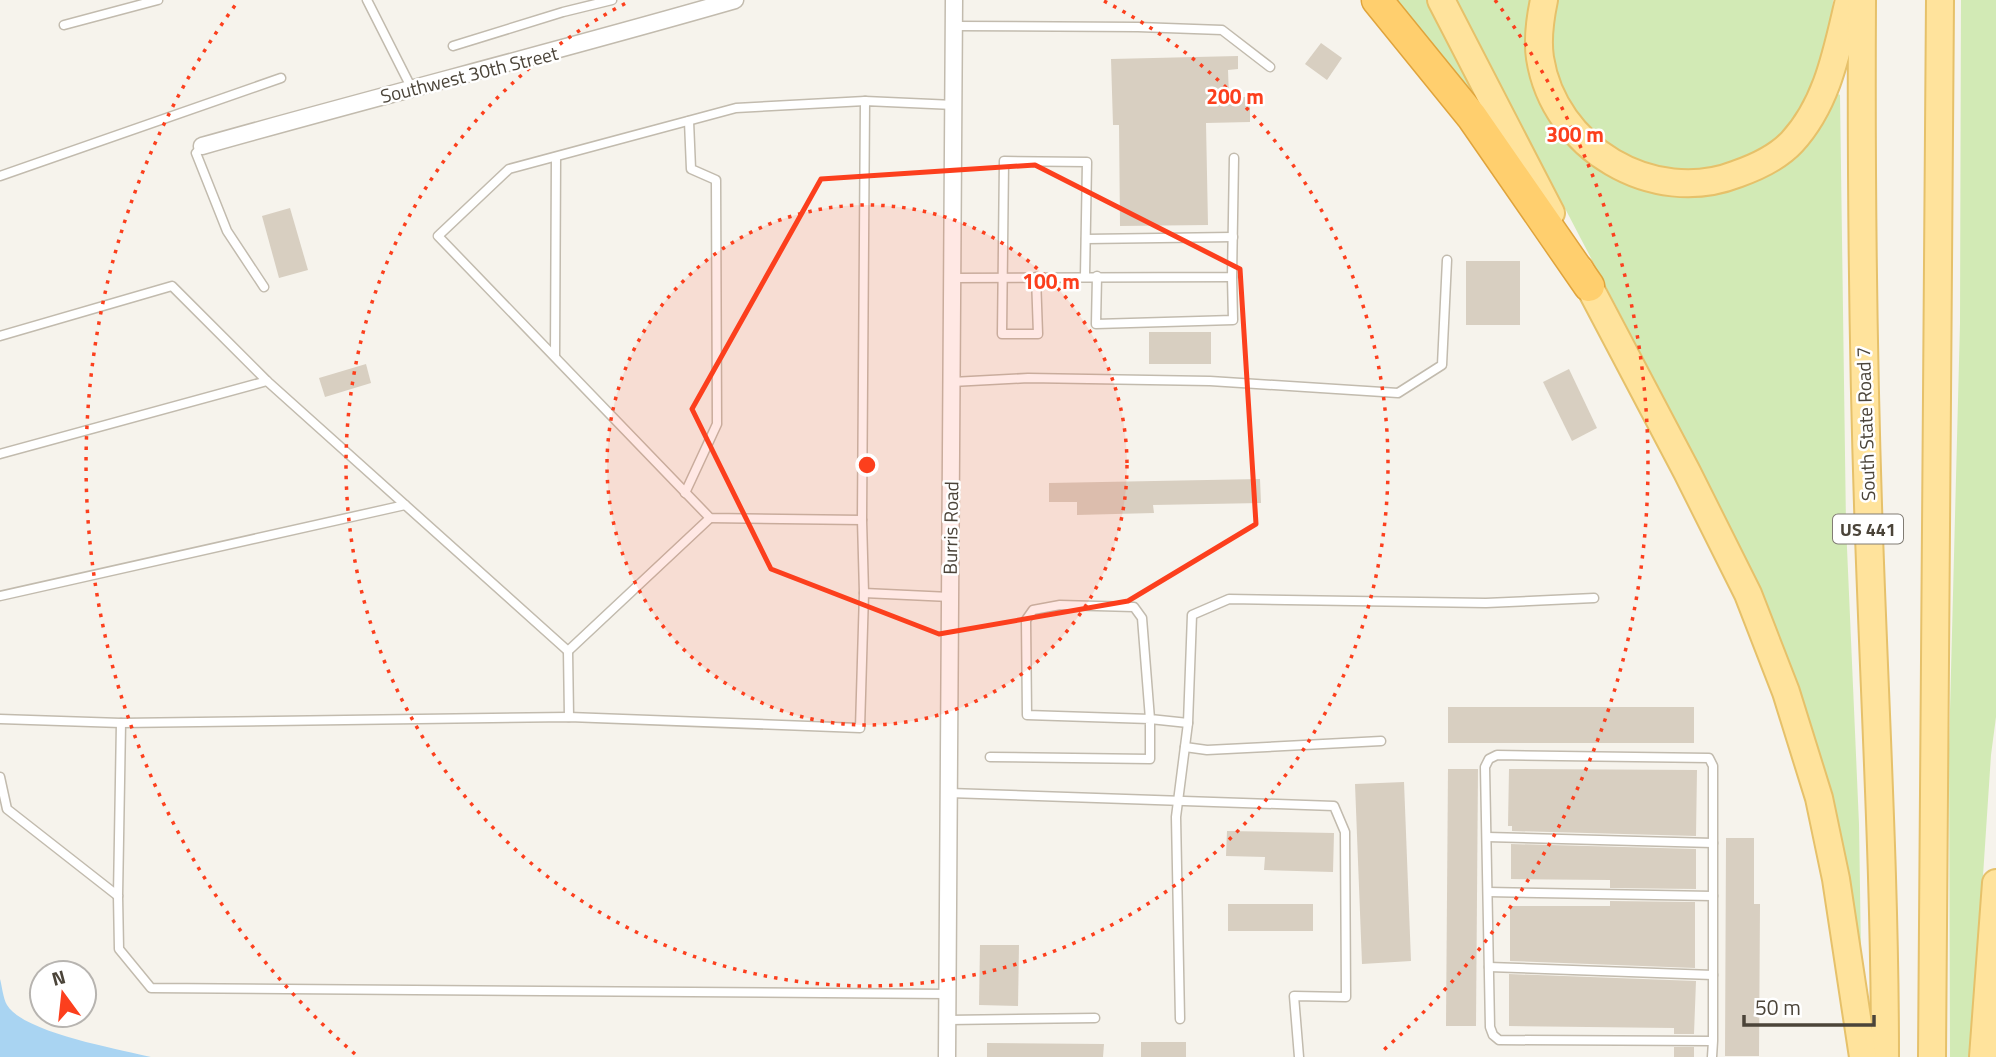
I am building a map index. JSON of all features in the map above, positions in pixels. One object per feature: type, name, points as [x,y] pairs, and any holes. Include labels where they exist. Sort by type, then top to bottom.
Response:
[{"type":"highway","points":[[1377,0],[1472,117],[1589,286]]},
{"type":"main road","points":[[1441,0],[1748,594],[1786,692],[1819,798],[1836,878],[1863,1057]]},
{"type":"main road","points":[[1544,0],[1539,25],[1540,59],[1552,96],[1573,131],[1600,155],[1630,173],[1661,182],[1697,184],[1728,178],[1760,165],[1791,143],[1812,115],[1830,79],[1849,0]]},
{"type":"main road","name":"South State Road 7","points":[[1862,0],[1861,253],[1882,876],[1885,1057]]},
{"type":"main road","points":[[1931,1057],[1940,0]]},
{"type":"main road","points":[[1983,1057],[1996,883]]},
{"type":"street","name":"Southwest 30th Street","points":[[202,146],[411,88],[577,46],[735,0]]},
{"type":"street","name":"Burris Road","points":[[947,1057],[954,0]]},
{"type":"lane","points":[[64,25],[158,0]]},
{"type":"lane","points":[[367,0],[411,88]]},
{"type":"lane","points":[[559,0],[563,12]]},
{"type":"lane","points":[[453,46],[612,0]]},
{"type":"lane","points":[[954,26],[1222,30],[1270,67]]},
{"type":"lane","points":[[0,176],[281,78]]},
{"type":"lane","points":[[0,719],[121,723],[569,717],[860,728],[864,593],[862,520],[865,101]]},
{"type":"lane","points":[[710,518],[439,236],[509,169],[736,108],[865,101],[954,105]]},
{"type":"lane","points":[[685,493],[717,424],[716,180],[691,169],[689,121]]},
{"type":"lane","points":[[202,146],[196,153],[227,231],[264,287]]},
{"type":"lane","points":[[555,356],[556,157]]},
{"type":"lane","points":[[1097,276],[1096,324],[1233,320],[1234,158]]},
{"type":"lane","points":[[1036,276],[1038,334],[1002,334],[1004,161],[1087,162],[1085,276]]},
{"type":"lane","points":[[1086,239],[1233,237]]},
{"type":"lane","points":[[952,382],[1028,378],[1210,380],[1398,393],[1442,365],[1447,260]]},
{"type":"lane","points":[[953,278],[1232,277]]},
{"type":"lane","points":[[0,336],[172,286],[267,381],[569,651]]},
{"type":"lane","points":[[0,454],[267,381]]},
{"type":"lane","points":[[0,596],[405,505]]},
{"type":"lane","points":[[569,717],[569,651],[710,518],[862,520]]},
{"type":"lane","points":[[864,593],[950,597]]},
{"type":"lane","points":[[1180,1019],[1176,817],[1180,803],[1188,723],[1192,615],[1229,599],[1486,603],[1594,598]]},
{"type":"lane","points":[[990,757],[1150,759],[1150,719],[1142,618],[1134,607],[1060,605],[1033,610],[1026,620],[1027,715],[1150,719],[1188,723]]},
{"type":"lane","points":[[121,723],[119,949],[151,988],[948,994]]},
{"type":"lane","points":[[1185,747],[1207,750],[1381,741]]},
{"type":"lane","points":[[1712,1057],[1713,1041],[1713,765],[1709,758],[1497,755],[1489,758],[1485,767],[1490,1027],[1493,1035],[1499,1040],[1713,1041]]},
{"type":"lane","points":[[0,778],[8,809],[118,896]]},
{"type":"lane","points":[[949,793],[1180,803],[1334,806],[1345,832],[1346,997],[1294,996],[1299,1057]]},
{"type":"lane","points":[[1487,837],[1713,843]]},
{"type":"lane","points":[[1488,892],[1713,896]]},
{"type":"lane","points":[[1489,967],[1713,975]]},
{"type":"lane","points":[[948,1020],[1095,1017]]},
{"type":"highlighted area","points":[[1035,165],[1240,269],[1256,524],[1128,601],[939,634],[771,569],[692,409],[821,179]]},
{"type":"green space","points":[[1391,0],[1436,0],[1500,136]]},
{"type":"green space","points":[[1456,0],[1535,0],[1581,154],[1720,186],[1836,93],[1840,95],[1846,525],[1859,824],[1861,953],[1856,952],[1741,552],[1671,411]]},
{"type":"green space","points":[[1552,0],[1833,0],[1832,24],[1804,111],[1775,143],[1743,163],[1684,174],[1622,157],[1580,124],[1552,72],[1549,16]]},
{"type":"green space","points":[[1961,0],[1996,0],[1996,717],[1991,755],[1971,1057],[1950,1057],[1949,749],[1960,323]]},
{"type":"water","points":[[0,979],[7,1005],[28,1022],[28,1029],[44,1029],[151,1057],[0,1057]]},
{"type":"building","points":[[1321,43],[1342,58],[1327,80],[1305,64]]},
{"type":"building","points":[[1238,56],[1238,69],[1228,70],[1229,97],[1250,97],[1250,122],[1206,123],[1208,225],[1120,226],[1119,125],[1113,125],[1111,59]]},
{"type":"building","points":[[290,208],[308,270],[279,278],[262,216]]},
{"type":"building","points":[[1466,261],[1520,261],[1520,325],[1466,325]]},
{"type":"building","points":[[1149,332],[1211,332],[1211,364],[1149,364]]},
{"type":"building","points":[[366,364],[371,383],[325,397],[319,378]]},
{"type":"building","points":[[1569,369],[1597,428],[1572,441],[1543,382]]},
{"type":"building","points":[[1260,479],[1261,503],[1153,505],[1154,513],[1077,515],[1077,502],[1049,502],[1049,483]]},
{"type":"building","points":[[1448,707],[1694,707],[1694,743],[1448,743]]},
{"type":"building","points":[[1448,769],[1478,769],[1476,1026],[1446,1026]]},
{"type":"building","points":[[1509,769],[1697,770],[1696,836],[1512,831],[1512,826],[1508,826]]},
{"type":"building","points":[[1404,782],[1411,961],[1362,964],[1355,784]]},
{"type":"building","points":[[1227,831],[1334,833],[1333,872],[1264,870],[1265,857],[1226,856]]},
{"type":"building","points":[[1726,838],[1754,838],[1754,904],[1760,904],[1759,1056],[1725,1056]]},
{"type":"building","points":[[1511,844],[1696,849],[1696,889],[1610,888],[1610,880],[1511,879]]},
{"type":"building","points":[[1610,901],[1695,902],[1695,968],[1510,961],[1510,906],[1610,906]]},
{"type":"building","points":[[1228,904],[1313,904],[1313,931],[1228,931]]},
{"type":"building","points":[[980,945],[1019,945],[1018,1006],[979,1005]]},
{"type":"building","points":[[1509,974],[1696,981],[1694,1034],[1674,1034],[1674,1028],[1509,1026]]},
{"type":"building","points":[[1141,1042],[1186,1042],[1186,1057],[1141,1057]]},
{"type":"building","points":[[987,1043],[1104,1044],[1103,1057],[987,1057]]},
{"type":"building","points":[[1674,1047],[1694,1047],[1694,1057],[1674,1057]]}]
